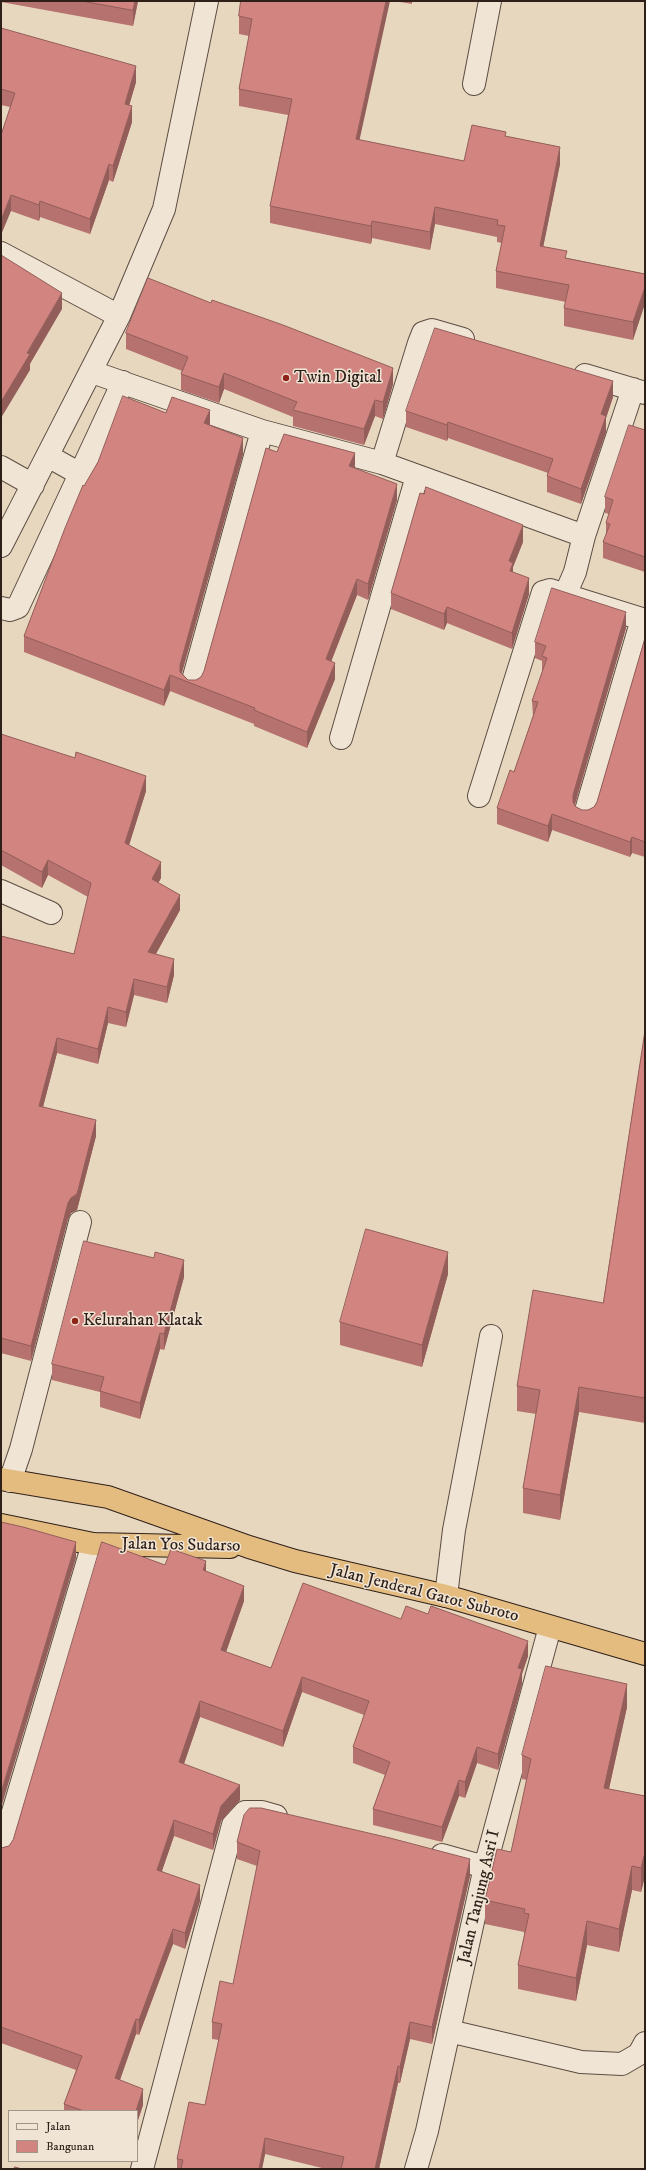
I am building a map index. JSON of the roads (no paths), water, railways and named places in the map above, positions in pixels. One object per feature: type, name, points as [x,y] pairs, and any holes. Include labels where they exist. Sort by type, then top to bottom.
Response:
[{"type":"highway","name":"Jalan Yos Sudarso","points":[[5,1480],[108,1497],[249,1548]]},
{"type":"highway","name":"Jalan Yos Sudarso","points":[[1,1525],[93,1544],[249,1548]]},
{"type":"highway","name":"Jalan Jenderal Gatot Subroto","points":[[249,1548],[323,1568],[446,1596],[645,1654]]},
{"type":"street","points":[[1,546],[120,316],[164,209],[207,1]]},
{"type":"street","points":[[474,84],[490,1]]},
{"type":"street","points":[[1,253],[120,316]]},
{"type":"street","points":[[382,464],[423,333],[432,330],[484,346]]},
{"type":"street","points":[[565,595],[575,572],[584,536],[639,391],[566,370]]},
{"type":"street","points":[[92,372],[262,431],[382,464],[584,536]]},
{"type":"street","points":[[1,608],[10,610],[18,607],[122,382]]},
{"type":"street","points":[[65,424],[94,442]]},
{"type":"street","points":[[192,684],[262,431]]},
{"type":"street","points":[[48,456],[80,474]]},
{"type":"street","points":[[1,467],[33,485]]},
{"type":"street","points":[[341,738],[417,476]]},
{"type":"street","points":[[479,796],[542,592],[550,590],[643,620],[585,814]]},
{"type":"street","points":[[1,891],[51,913]]},
{"type":"street","points":[[5,1480],[21,1449],[80,1222]]},
{"type":"street","points":[[446,1596],[454,1530],[491,1336]]},
{"type":"street","points":[[1,1852],[93,1544]]},
{"type":"street","name":"Jalan Tanjung Asri I","points":[[416,2169],[449,2031],[485,1867],[550,1627]]},
{"type":"street","points":[[142,2169],[233,1825],[245,1812],[262,1812],[293,1819]]},
{"type":"street","points":[[424,1850],[485,1867]]},
{"type":"street","points":[[449,2031],[581,2062],[622,2064],[639,2054],[645,2043]]},
{"type":"place","name":"Twin Digital","points":[[286,378]]},
{"type":"place","name":"Kelurahan Klatak","points":[[75,1321]]}]
